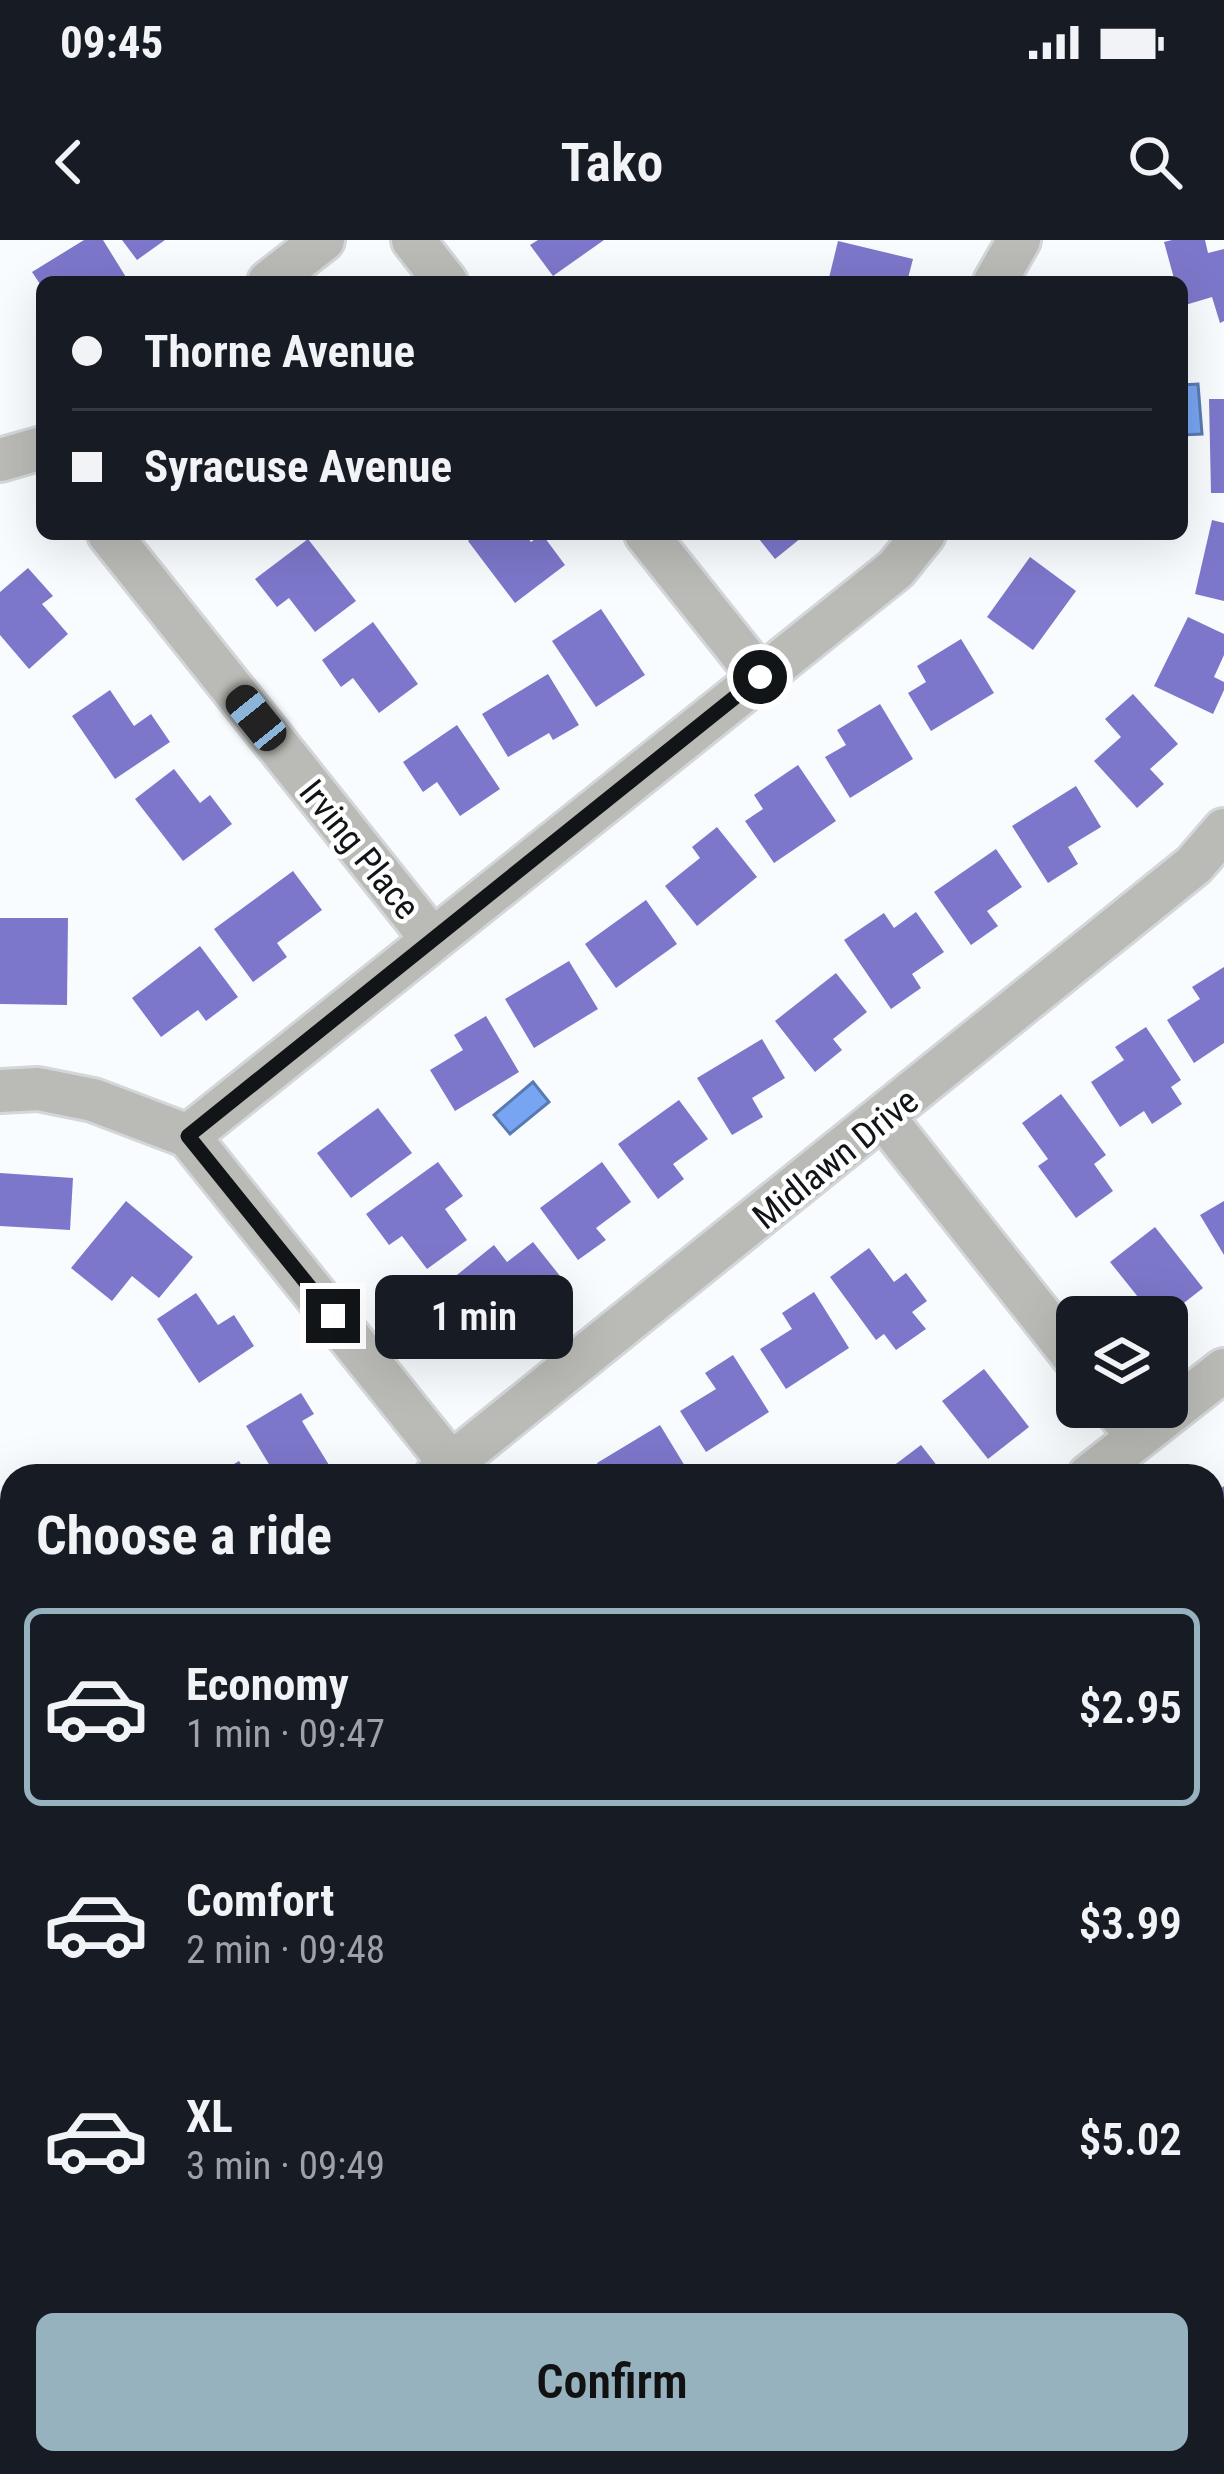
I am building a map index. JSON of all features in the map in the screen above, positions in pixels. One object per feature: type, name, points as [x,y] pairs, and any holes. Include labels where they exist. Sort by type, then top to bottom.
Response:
[{"type":"street","points":[[277,276],[323,240]]},
{"type":"street","points":[[412,240],[441,276]]},
{"type":"street","points":[[998,276],[1019,240]]},
{"type":"street","points":[[0,460],[36,451]]},
{"type":"street","name":"Irving Place","points":[[114,540],[432,939]]},
{"type":"street","points":[[651,540],[760,677]]},
{"type":"street","points":[[188,1136],[896,569],[919,540]]},
{"type":"street","name":"Midlawn Drive","points":[[451,1464],[885,1119],[1194,865],[1224,830]]},
{"type":"street","points":[[0,1091],[38,1089],[94,1100],[188,1136],[438,1464]]},
{"type":"street","points":[[885,1119],[1056,1335]]},
{"type":"street","points":[[1188,1389],[1224,1370]]},
{"type":"street","points":[[1097,1464],[1122,1428]]},
{"type":"water","points":[[1198,384],[1202,434],[1188,435],[1188,385]]},
{"type":"water","points":[[533,1082],[549,1102],[510,1134],[494,1115]]},
{"type":"building","points":[[84,240],[103,240],[125,276],[36,278],[32,272]]},
{"type":"building","points":[[122,240],[165,240],[137,260]]},
{"type":"building","points":[[538,240],[604,240],[553,276],[530,245]]},
{"type":"building","points":[[1205,240],[1208,253],[1224,249],[1224,321],[1220,323],[1212,297],[1188,304],[1188,276],[1173,276],[1164,242]]},
{"type":"building","points":[[838,241],[913,259],[909,276],[829,276]]},
{"type":"building","points":[[1209,399],[1224,399],[1224,493],[1211,493]]},
{"type":"building","points":[[1212,520],[1224,523],[1224,601],[1195,594]]},
{"type":"building","points":[[309,540],[356,601],[315,632],[289,598],[277,607],[255,579]]},
{"type":"building","points":[[546,540],[565,565],[515,603],[468,541]]},
{"type":"building","points":[[760,540],[799,540],[775,559]]},
{"type":"building","points":[[1030,557],[1076,591],[1033,650],[987,617]]},
{"type":"building","points":[[28,568],[53,596],[42,604],[68,634],[29,669],[0,635],[0,592]]},
{"type":"building","points":[[601,609],[645,675],[596,707],[552,641]]},
{"type":"building","points":[[1188,617],[1224,634],[1224,655],[1214,677],[1224,682],[1224,690],[1213,714],[1154,686]]},
{"type":"building","points":[[373,622],[418,684],[379,713],[353,678],[341,687],[322,660]]},
{"type":"building","points":[[961,639],[994,693],[931,731],[908,693],[926,682],[917,666]]},
{"type":"building","points":[[548,674],[579,725],[553,740],[549,733],[508,757],[482,714]]},
{"type":"building","points":[[110,690],[134,726],[151,714],[170,742],[115,779],[72,716]]},
{"type":"building","points":[[1133,694],[1178,744],[1150,769],[1164,784],[1137,808],[1094,761],[1121,737],[1105,719]]},
{"type":"building","points":[[880,704],[913,759],[850,798],[825,757],[846,745],[837,730]]},
{"type":"building","points":[[457,725],[500,789],[460,816],[437,782],[423,792],[403,762]]},
{"type":"building","points":[[798,765],[836,821],[774,863],[745,821],[763,809],[754,795]]},
{"type":"building","points":[[174,769],[200,803],[210,795],[232,824],[183,861],[135,799]]},
{"type":"building","points":[[1076,786],[1101,827],[1068,847],[1078,864],[1048,883],[1012,826]]},
{"type":"building","points":[[717,827],[757,877],[697,926],[665,886],[700,858],[692,847]]},
{"type":"building","points":[[996,849],[1022,887],[987,911],[998,926],[971,945],[934,892]]},
{"type":"building","points":[[293,871],[322,910],[277,943],[287,957],[253,982],[214,929]]},
{"type":"building","points":[[646,900],[677,944],[616,988],[585,944]]},
{"type":"building","points":[[916,912],[944,952],[912,974],[921,988],[891,1009],[844,940],[884,913],[894,928]]},
{"type":"building","points":[[0,918],[68,918],[67,1005],[0,1004]]},
{"type":"building","points":[[200,946],[238,997],[206,1021],[198,1010],[161,1037],[132,998]]},
{"type":"building","points":[[569,961],[598,1009],[534,1048],[505,999]]},
{"type":"building","points":[[1224,967],[1224,1043],[1194,1063],[1167,1020],[1200,999],[1192,987]]},
{"type":"building","points":[[836,973],[867,1012],[833,1039],[842,1050],[815,1072],[775,1021]]},
{"type":"building","points":[[486,1016],[519,1072],[455,1111],[430,1070],[463,1050],[454,1035]]},
{"type":"building","points":[[1146,1027],[1181,1080],[1171,1087],[1182,1104],[1152,1124],[1144,1111],[1120,1127],[1091,1082],[1124,1060],[1115,1047]]},
{"type":"building","points":[[762,1039],[785,1078],[752,1098],[763,1117],[732,1135],[697,1078]]},
{"type":"building","points":[[1061,1094],[1106,1155],[1094,1164],[1113,1191],[1076,1218],[1038,1166],[1048,1159],[1022,1123]]},
{"type":"building","points":[[679,1100],[708,1139],[673,1164],[684,1179],[658,1199],[618,1144]]},
{"type":"building","points":[[378,1108],[412,1153],[351,1198],[317,1153]]},
{"type":"building","points":[[438,1162],[463,1196],[445,1209],[467,1240],[427,1269],[402,1236],[389,1245],[366,1214]]},
{"type":"building","points":[[602,1162],[631,1202],[596,1228],[606,1240],[578,1260],[540,1208]]},
{"type":"building","points":[[0,1173],[73,1178],[70,1230],[0,1226]]},
{"type":"building","points":[[126,1201],[193,1257],[159,1298],[132,1276],[112,1301],[71,1268]]},
{"type":"building","points":[[1224,1201],[1224,1255],[1200,1215]]},
{"type":"building","points":[[1155,1227],[1203,1288],[1188,1300],[1188,1296],[1137,1296],[1110,1262]]},
{"type":"building","points":[[533,1242],[560,1276],[506,1320],[496,1308],[462,1335],[431,1296],[494,1245],[507,1262]]},
{"type":"building","points":[[869,1248],[894,1282],[906,1273],[927,1301],[912,1312],[926,1329],[896,1350],[884,1334],[876,1340],[830,1277]]},
{"type":"building","points":[[814,1292],[849,1348],[786,1389],[760,1349],[792,1329],[782,1313]]},
{"type":"building","points":[[196,1293],[218,1325],[234,1315],[254,1346],[199,1383],[157,1319]]},
{"type":"building","points":[[733,1355],[769,1412],[706,1452],[680,1411],[716,1389],[705,1373]]},
{"type":"building","points":[[984,1369],[1029,1427],[988,1459],[942,1401]]},
{"type":"building","points":[[301,1393],[314,1414],[302,1421],[328,1464],[269,1464],[246,1426]]},
{"type":"building","points":[[660,1425],[684,1464],[598,1464]]},
{"type":"building","points":[[921,1445],[936,1464],[896,1464]]},
{"type":"route","points":[[333,1316],[188,1136],[760,677]]}]
